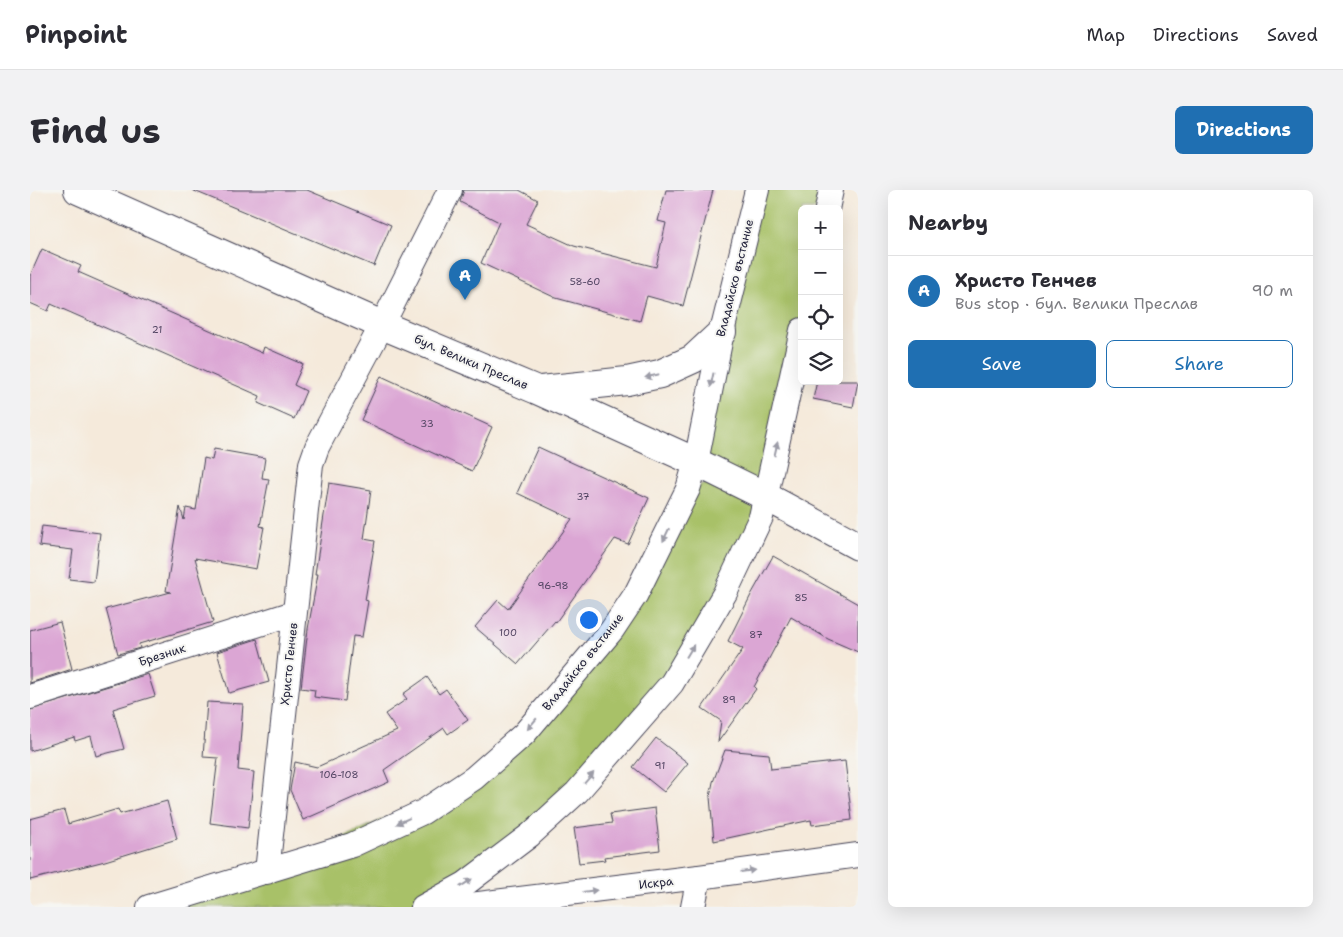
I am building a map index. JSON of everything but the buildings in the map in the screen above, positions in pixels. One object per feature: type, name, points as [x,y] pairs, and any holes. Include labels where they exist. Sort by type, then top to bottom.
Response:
[{"type":"main road","name":"бул. Велики Преслав","points":[[78,190],[382,325],[538,390],[696,462],[765,496],[858,546]]},
{"type":"main road","points":[[538,390],[627,381],[660,374],[693,359],[722,332]]},
{"type":"street","name":"Христо Генчев","points":[[267,872],[311,464],[317,447],[382,325],[450,190]]},
{"type":"street","name":"Владайско въстание","points":[[149,907],[352,845],[424,812],[474,778],[524,734],[612,630],[636,594],[688,489],[696,462],[722,332],[757,190]]},
{"type":"street","points":[[828,205],[831,190]]},
{"type":"street","points":[[423,907],[466,884],[530,835],[577,792],[672,683],[725,593],[761,517],[800,340]]},
{"type":"street","name":"Брезник","points":[[30,697],[294,613]]},
{"type":"street","name":"Искра","points":[[454,907],[699,877],[858,855]]},
{"type":"street","points":[[693,907],[699,877]]},
{"type":"green space","points":[[757,190],[831,190],[828,205],[798,205],[798,348],[765,496],[696,462]]},
{"type":"green space","points":[[715,480],[743,492],[761,517],[725,593],[577,792],[423,907],[149,907],[267,872],[474,778],[612,630],[688,489]]},
{"type":"place","name":"Христо Генчев","points":[[465,300]]}]
